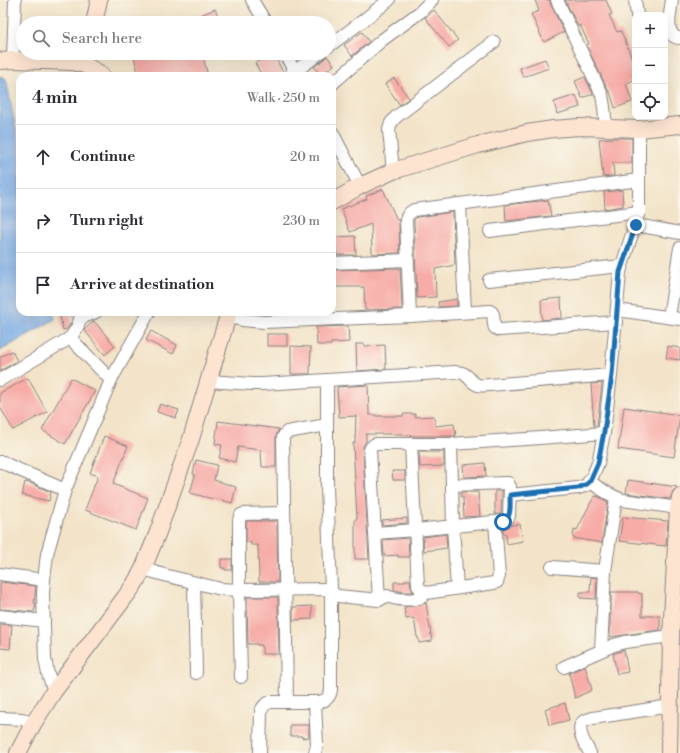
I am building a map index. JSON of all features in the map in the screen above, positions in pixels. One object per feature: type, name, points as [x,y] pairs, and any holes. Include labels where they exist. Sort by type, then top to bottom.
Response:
[{"type":"main road","points":[[96,16],[99,0]]},
{"type":"main road","points":[[7,60],[73,62],[85,65],[96,72]]},
{"type":"main road","points":[[336,200],[360,186],[393,171],[478,145],[527,133],[572,128],[639,129],[672,122]]},
{"type":"main road","points":[[18,753],[33,724],[54,691],[134,585],[143,569],[158,532],[191,439],[228,316]]},
{"type":"main road","points":[[669,753],[671,636],[679,503]]},
{"type":"street","points":[[7,60],[15,0]]},
{"type":"street","points":[[252,0],[262,16]]},
{"type":"street","points":[[336,41],[360,24],[389,0]]},
{"type":"street","points":[[336,80],[382,40],[420,12],[432,0]]},
{"type":"street","points":[[557,0],[602,96],[606,128]]},
{"type":"street","points":[[635,0],[637,12]]},
{"type":"street","points":[[672,0],[669,25],[670,31],[674,37],[678,39],[680,38]]},
{"type":"street","points":[[393,171],[389,130],[391,123],[396,117],[494,42]]},
{"type":"street","points":[[287,60],[293,72]]},
{"type":"street","points":[[296,72],[311,60]]},
{"type":"street","points":[[596,486],[598,463],[612,375],[619,277],[621,266],[636,225],[639,212],[639,129]]},
{"type":"street","points":[[336,142],[360,186]]},
{"type":"street","points":[[410,316],[406,220],[410,212],[414,210],[639,180]]},
{"type":"street","points":[[460,204],[465,312]]},
{"type":"street","points":[[490,230],[639,212]]},
{"type":"street","points":[[636,225],[680,233]]},
{"type":"street","points":[[231,316],[242,320],[264,322],[319,316],[410,316],[490,311],[493,314],[493,325],[495,328],[500,330],[616,316],[674,318],[680,248]]},
{"type":"street","points":[[336,263],[407,260]]},
{"type":"street","points":[[489,280],[621,266]]},
{"type":"street","points":[[0,380],[70,338],[78,328],[81,316]]},
{"type":"street","points":[[54,691],[45,659],[44,580],[47,554],[64,490],[111,380],[147,316]]},
{"type":"street","points":[[70,338],[111,380]]},
{"type":"street","points":[[209,381],[263,384],[455,372],[466,375],[474,384],[489,385],[612,375]]},
{"type":"street","points":[[260,753],[262,707],[270,702],[315,702],[324,700],[330,694],[331,690],[331,589],[327,487],[328,380]]},
{"type":"street","points":[[287,702],[283,441],[285,434],[288,432],[327,425]]},
{"type":"street","points":[[379,600],[370,450],[373,445],[451,444],[604,432]]},
{"type":"street","points":[[411,444],[418,586],[421,590],[426,593],[497,582],[499,576],[495,522]]},
{"type":"street","points":[[451,444],[453,526],[457,588]]},
{"type":"street","points":[[0,462],[8,464],[64,490]]},
{"type":"street","points":[[375,533],[503,522],[508,519],[510,485],[506,483],[452,485]]},
{"type":"street","points":[[510,495],[578,488],[587,484],[596,486],[616,498],[623,500],[679,503]]},
{"type":"street","points":[[601,650],[605,571],[616,498]]},
{"type":"street","points":[[241,676],[238,520],[241,515],[244,514],[284,513]]},
{"type":"street","points":[[552,567],[605,571]]},
{"type":"street","points":[[143,569],[221,589],[331,589]]},
{"type":"street","points":[[0,574],[44,580]]},
{"type":"street","points":[[194,583],[196,673]]},
{"type":"street","points":[[331,589],[332,593],[338,596],[379,600],[387,596],[393,599],[418,599],[422,597]]},
{"type":"street","points":[[0,616],[44,621]]},
{"type":"street","points":[[564,667],[614,645],[625,642],[671,636]]},
{"type":"street","points":[[315,702],[315,753]]},
{"type":"street","points":[[590,753],[581,736],[580,730],[581,725],[585,721],[593,718],[670,706]]},
{"type":"street","points":[[0,718],[22,719],[33,724]]},
{"type":"water","points":[[0,76],[6,79],[16,129],[16,316],[54,316],[55,319],[0,351]]},
{"type":"building","points":[[535,0],[550,0],[550,3],[564,32],[544,42],[531,14],[539,11]]},
{"type":"building","points":[[565,0],[606,0],[612,14],[609,15],[617,32],[621,31],[632,58],[632,81],[626,84],[632,102],[615,108],[610,92],[586,45],[589,44],[580,25],[578,26]]},
{"type":"building","points":[[215,9],[218,16],[198,16]]},
{"type":"building","points":[[434,10],[458,40],[449,47],[425,18]]},
{"type":"building","points":[[362,32],[369,42],[352,56],[344,45]]},
{"type":"building","points":[[545,59],[549,68],[523,77],[520,68]]},
{"type":"building","points":[[135,60],[204,60],[207,72],[138,72]]},
{"type":"building","points":[[260,60],[277,60],[283,72],[260,72],[255,63]]},
{"type":"building","points":[[323,60],[330,60],[334,65],[325,72],[318,72],[314,67]]},
{"type":"building","points":[[585,77],[593,94],[582,98],[575,81]]},
{"type":"building","points":[[394,78],[409,98],[400,105],[385,84]]},
{"type":"building","points":[[576,95],[580,107],[557,114],[554,102]]},
{"type":"building","points":[[632,138],[632,163],[613,163],[614,176],[603,177],[599,139]]},
{"type":"building","points":[[383,189],[397,220],[399,220],[400,253],[372,254],[371,224],[350,232],[341,209],[367,199],[366,196]]},
{"type":"building","points":[[622,190],[623,206],[605,209],[604,192]]},
{"type":"building","points":[[548,200],[551,216],[506,221],[505,205]]},
{"type":"building","points":[[453,212],[455,265],[435,269],[436,297],[417,298],[414,220],[417,217]]},
{"type":"building","points":[[355,236],[356,255],[337,255],[336,237]]},
{"type":"building","points":[[400,268],[402,309],[365,310],[364,287],[336,287],[336,270]]},
{"type":"building","points":[[561,298],[562,318],[542,320],[541,300]]},
{"type":"building","points":[[457,299],[457,306],[439,307],[438,302]]},
{"type":"building","points":[[60,316],[71,316],[72,321],[67,329],[63,330]]},
{"type":"building","points":[[94,321],[115,346],[105,355],[84,330]]},
{"type":"building","points":[[348,326],[349,342],[331,343],[331,345],[317,345],[316,327]]},
{"type":"building","points":[[151,331],[177,345],[173,354],[146,340]]},
{"type":"building","points":[[267,334],[287,334],[287,346],[267,346]]},
{"type":"building","points":[[356,344],[364,344],[364,346],[385,345],[386,369],[357,371]]},
{"type":"building","points":[[291,346],[311,347],[310,374],[291,374]]},
{"type":"building","points":[[668,346],[680,348],[680,360],[666,358]]},
{"type":"building","points":[[12,351],[17,361],[0,371],[0,357]]},
{"type":"building","points":[[28,378],[47,412],[13,430],[0,407],[0,393]]},
{"type":"building","points":[[71,378],[95,391],[65,444],[42,430]]},
{"type":"building","points":[[602,383],[597,426],[594,426],[591,384]]},
{"type":"building","points":[[368,385],[369,415],[403,416],[403,414],[415,414],[415,417],[434,416],[435,426],[454,424],[456,436],[366,434],[366,441],[363,446],[363,450],[369,559],[355,559],[355,519],[357,519],[353,443],[355,443],[356,416],[339,417],[337,387]]},
{"type":"building","points":[[160,404],[179,410],[176,418],[157,412]]},
{"type":"building","points":[[624,407],[680,415],[674,457],[618,449]]},
{"type":"building","points":[[218,421],[279,429],[276,437],[276,467],[262,467],[261,450],[238,447],[235,462],[219,458],[222,445],[215,444]]},
{"type":"building","points":[[104,436],[128,446],[113,484],[148,498],[136,530],[85,510],[98,476],[90,473]]},
{"type":"building","points":[[419,452],[444,452],[444,466],[420,467]]},
{"type":"building","points":[[196,460],[217,465],[214,480],[236,487],[232,503],[190,493],[195,475],[193,474]]},
{"type":"building","points":[[485,463],[486,476],[464,477],[463,465]]},
{"type":"building","points":[[392,471],[405,471],[405,480],[393,480]]},
{"type":"building","points":[[628,480],[677,488],[673,491],[670,499],[626,493]]},
{"type":"building","points":[[25,482],[51,492],[49,501],[22,495]]},
{"type":"building","points":[[495,491],[502,491],[501,514],[495,514]]},
{"type":"building","points":[[461,492],[478,492],[480,516],[464,517],[463,497],[461,497]]},
{"type":"building","points":[[595,496],[608,502],[602,543],[573,538],[574,529],[577,530]]},
{"type":"building","points":[[623,517],[668,521],[666,546],[619,541]]},
{"type":"building","points":[[407,518],[407,523],[382,525],[382,520]]},
{"type":"building","points":[[246,521],[277,521],[278,582],[259,582],[258,545],[251,545],[251,542],[246,542]]},
{"type":"building","points":[[520,524],[523,541],[507,544],[506,534],[504,534],[503,529],[512,525]]},
{"type":"building","points":[[446,534],[447,548],[424,551],[423,537]]},
{"type":"building","points":[[408,538],[409,557],[398,557],[398,555],[384,556],[383,540]]},
{"type":"building","points":[[221,559],[232,559],[232,570],[225,570],[225,568],[221,568]]},
{"type":"building","points":[[591,577],[597,578],[596,599],[580,598],[580,592],[590,592]]},
{"type":"building","points":[[405,580],[410,580],[413,592],[394,590],[394,582],[405,582]]},
{"type":"building","points":[[0,582],[36,586],[34,603],[36,605],[34,612],[0,609]]},
{"type":"building","points":[[611,592],[638,592],[642,594],[642,616],[660,616],[660,630],[610,637]]},
{"type":"building","points":[[247,597],[278,597],[279,654],[262,654],[262,645],[248,644]]},
{"type":"building","points":[[426,603],[432,641],[419,643],[414,618],[406,619],[404,607]]},
{"type":"building","points":[[312,606],[312,619],[293,620],[293,607]]},
{"type":"building","points":[[0,624],[12,625],[10,649],[0,648]]},
{"type":"building","points":[[624,650],[628,672],[617,674],[613,654]]},
{"type":"building","points":[[585,666],[592,690],[575,698],[569,673]]},
{"type":"building","points":[[565,703],[569,720],[549,725],[545,709]]},
{"type":"building","points":[[290,725],[309,725],[309,737],[302,738],[302,736],[290,736]]},
{"type":"route","points":[[503,522],[508,519],[509,516],[510,495],[583,487],[590,481],[593,475],[598,463],[604,432],[612,375],[621,266],[636,225]]}]
